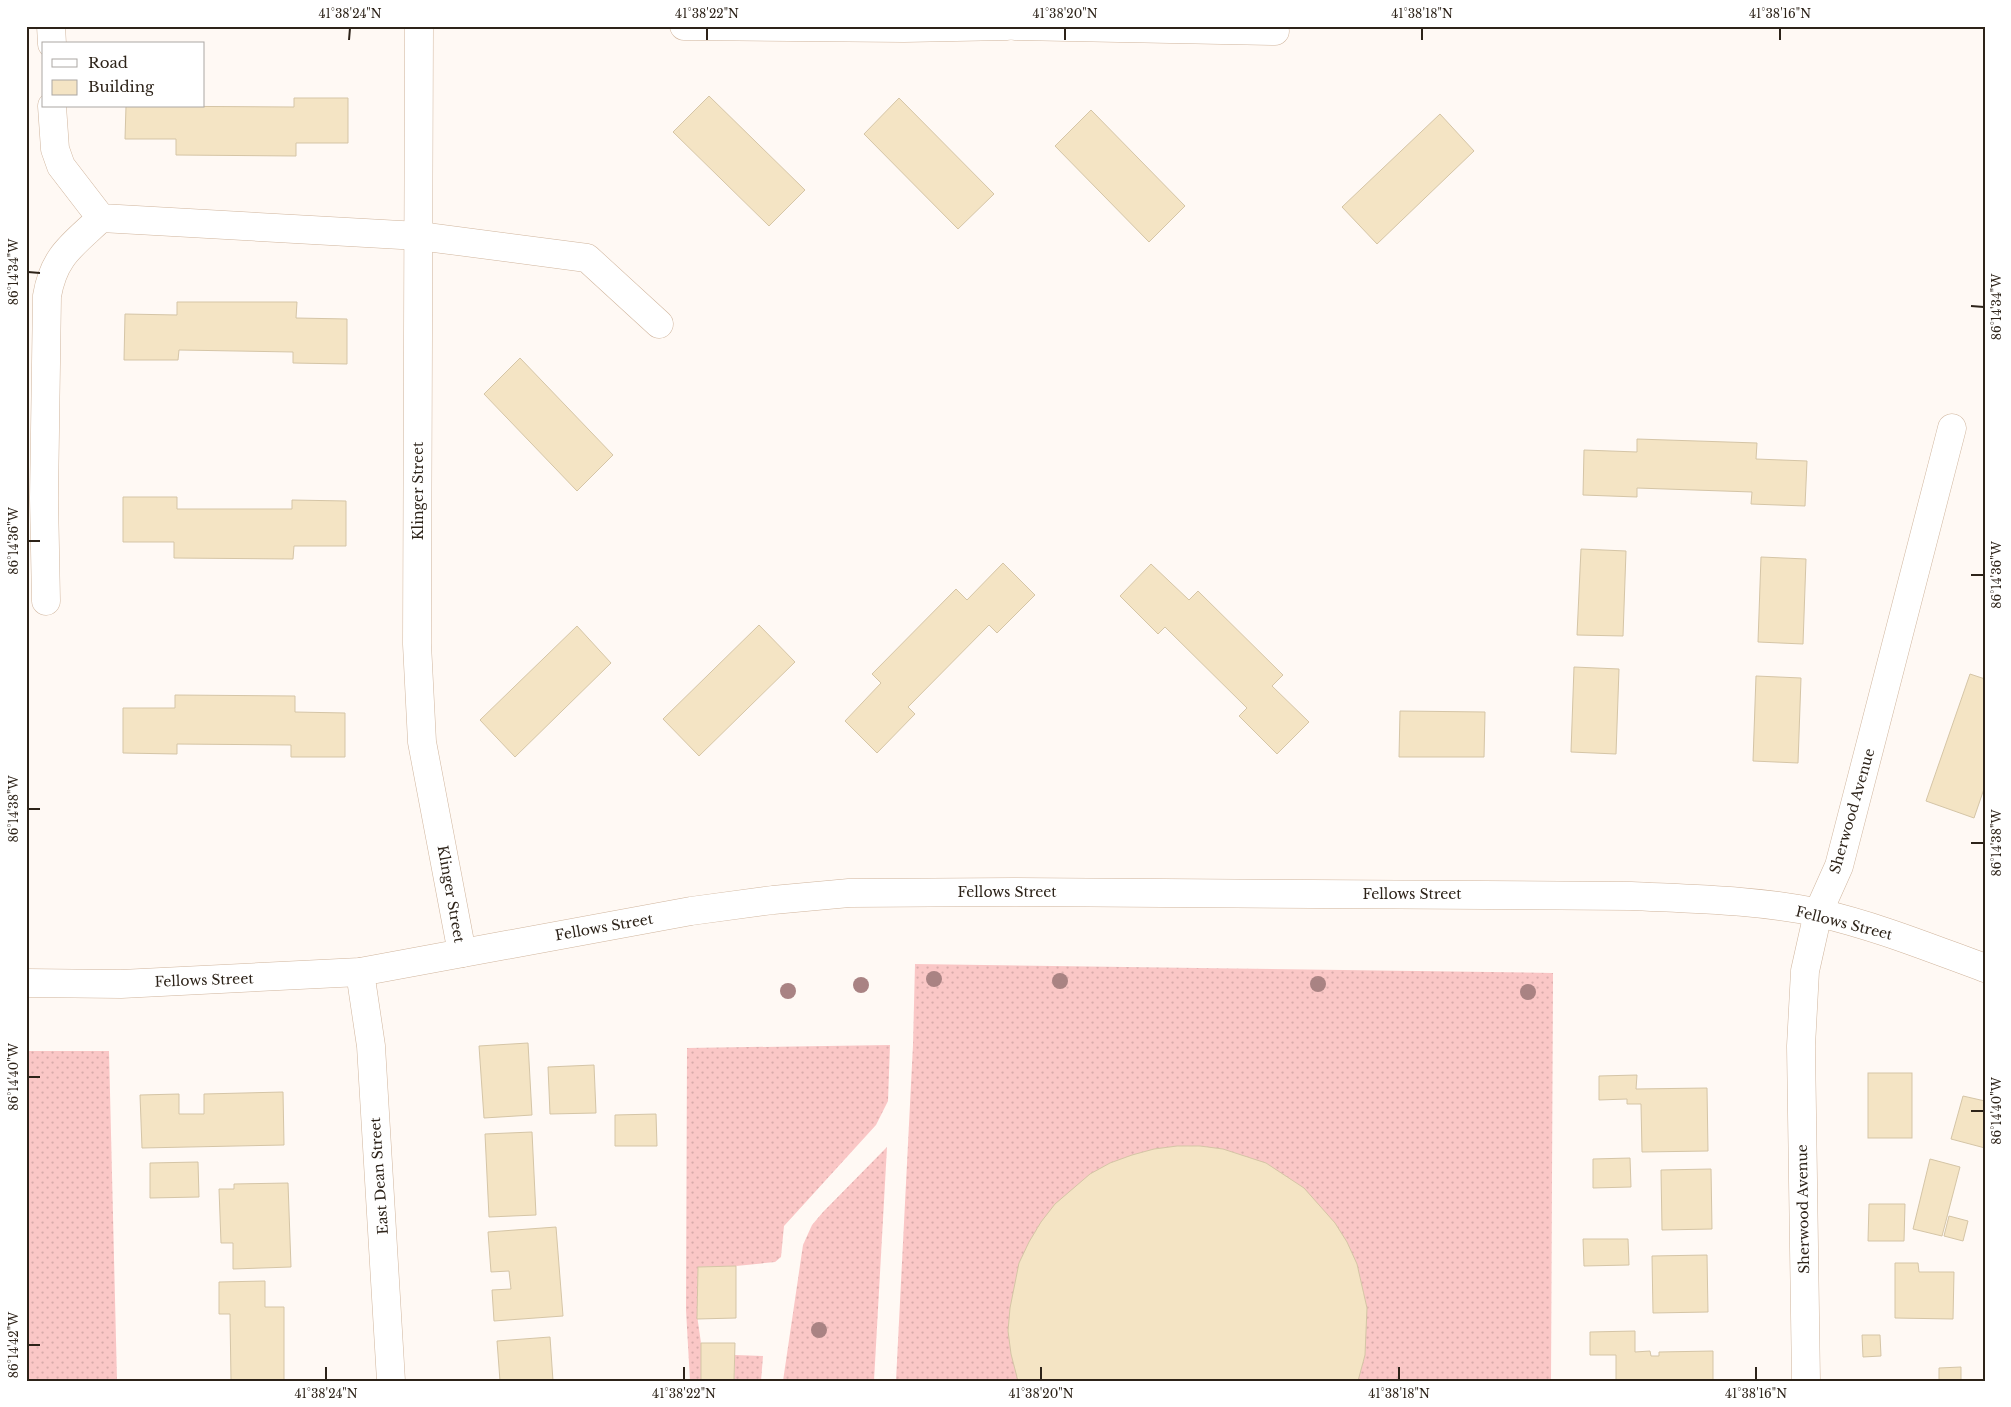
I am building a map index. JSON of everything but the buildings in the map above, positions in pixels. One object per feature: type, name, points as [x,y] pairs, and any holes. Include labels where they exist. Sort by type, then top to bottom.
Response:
[{"type":"street","points":[[52,26],[52,42]]},
{"type":"street","name":"Klinger Street","points":[[419,26],[417,644],[422,742],[462,953]]},
{"type":"street","points":[[684,26],[904,28],[1007,26]]},
{"type":"street","points":[[1015,26],[1275,31]]},
{"type":"street","points":[[52,108],[55,150],[61,166],[101,218]]},
{"type":"street","points":[[46,601],[44,498],[47,296],[50,278],[57,262],[101,218],[419,236],[587,258],[659,324]]},
{"type":"street","name":"Sherwood Avenue","points":[[1806,1381],[1800,1046],[1805,971],[1818,913],[1839,866],[1952,428]]},
{"type":"street","name":"Fellows Street","points":[[26,983],[121,984],[360,972],[691,911],[773,900],[849,893],[1014,892],[1631,896],[1711,900],[1818,913],[1891,934],[1985,968]]},
{"type":"street","name":"East Dean Street","points":[[360,972],[370,1046],[391,1381]]},
{"type":"shaded area","points":[[915,964],[1553,973],[1551,1381],[896,1381],[913,1045]]},
{"type":"shaded area","points":[[890,1045],[888,1101],[876,1125],[784,1226],[781,1257],[775,1262],[698,1267],[697,1315],[701,1343],[701,1381],[690,1381],[686,1310],[687,1048]]},
{"type":"shaded area","points":[[26,1051],[109,1051],[117,1381],[26,1381]]},
{"type":"shaded area","points":[[887,1147],[874,1381],[783,1381],[803,1245],[812,1225],[823,1212]]},
{"type":"shaded area","points":[[735,1355],[763,1356],[761,1381],[734,1381]]}]
